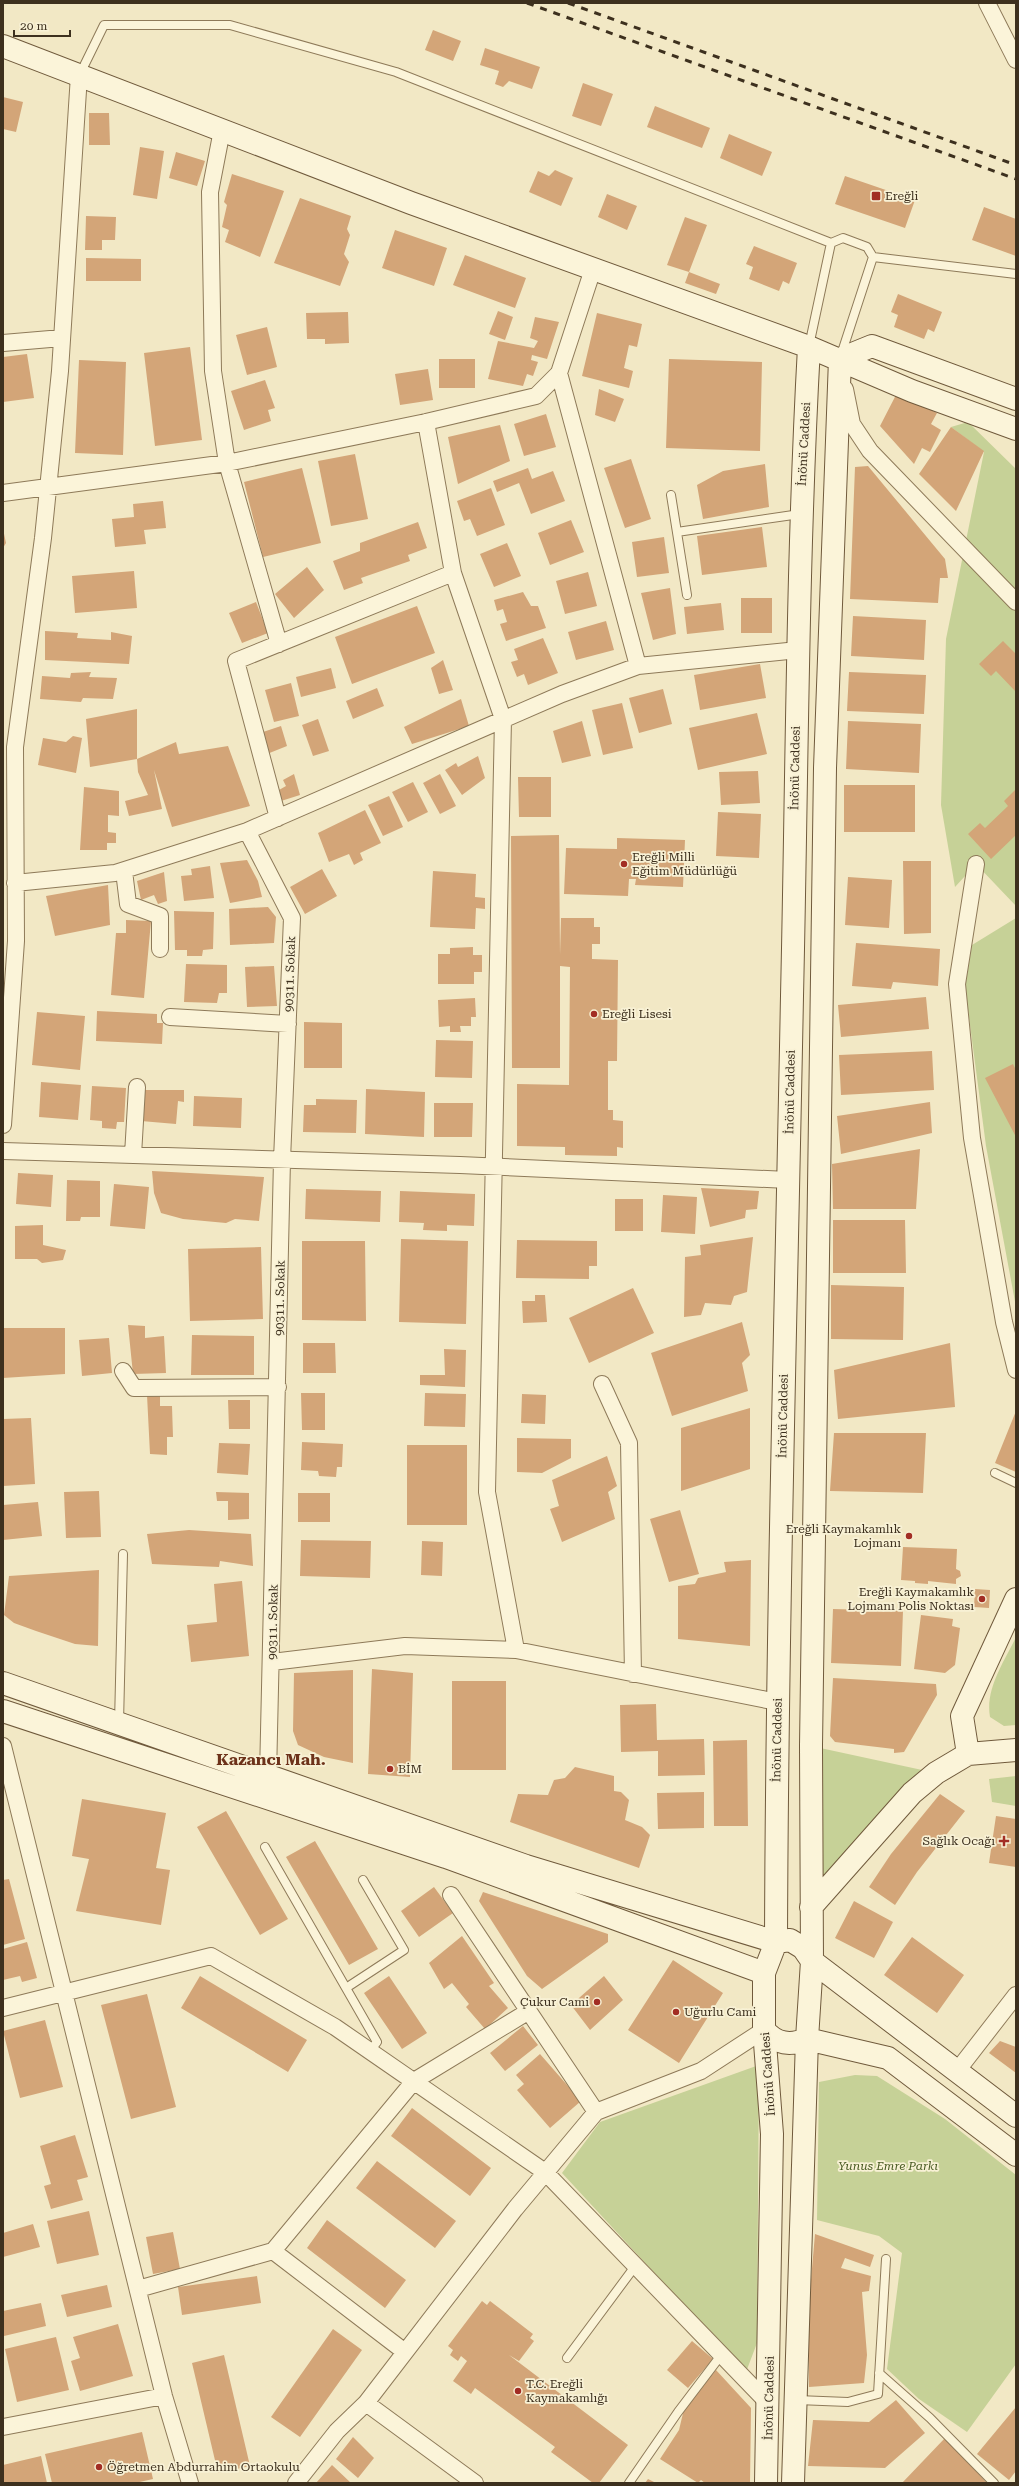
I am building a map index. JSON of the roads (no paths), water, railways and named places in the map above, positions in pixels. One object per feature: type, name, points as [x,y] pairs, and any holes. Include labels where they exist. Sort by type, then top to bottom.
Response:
[{"type":"main road","points":[[3,46],[411,203],[809,347],[912,391],[1016,429]]},
{"type":"main road","points":[[840,359],[872,346],[1016,399]]},
{"type":"main road","name":"İnönü Caddesi","points":[[766,2483],[769,2404],[772,2134],[764,2030],[764,1973],[776,1942],[777,1702],[798,650],[801,514],[809,347]]},
{"type":"main road","points":[[793,2483],[807,2039],[812,1962],[811,1746],[825,768],[840,359]]},
{"type":"main road","points":[[968,1754],[962,1716],[1016,1599]]},
{"type":"main road","points":[[3,1683],[526,1866],[776,1942],[790,1940],[803,1948],[812,1962],[1016,2116]]},
{"type":"main road","points":[[3,1711],[446,1856],[764,1973]]},
{"type":"main road","points":[[811,1907],[912,1793],[936,1774],[968,1754],[1016,1750]]},
{"type":"main road","points":[[764,2030],[772,2039],[784,2043],[796,2044],[807,2039],[888,2058],[1016,2155]]},
{"type":"street","points":[[988,3],[1016,60]]},
{"type":"street","points":[[3,1125],[16,941],[15,747],[48,487],[62,338],[79,75]]},
{"type":"street","points":[[222,130],[210,200],[213,372],[227,463],[279,644]]},
{"type":"street","points":[[3,493],[227,463],[426,422],[536,396],[559,373],[593,269]]},
{"type":"street","points":[[3,343],[62,338]]},
{"type":"street","points":[[840,359],[852,424],[870,451],[1016,602]]},
{"type":"street","points":[[559,373],[638,666]]},
{"type":"street","points":[[426,422],[453,573],[503,719],[487,1492],[516,1650]]},
{"type":"street","points":[[278,818],[236,661],[453,573]]},
{"type":"street","points":[[16,883],[115,873],[247,831],[562,694],[638,666],[798,650]]},
{"type":"street","name":"90311. Sokak","points":[[247,831],[292,918],[282,1160],[272,1662],[268,1776]]},
{"type":"street","points":[[976,864],[957,984],[972,1138],[1004,1322],[1016,1370]]},
{"type":"street","points":[[124,870],[128,904],[160,916],[160,949]]},
{"type":"street","points":[[170,1017],[288,1024]]},
{"type":"street","points":[[133,1155],[137,1087]]},
{"type":"street","points":[[3,1151],[494,1167],[788,1180]]},
{"type":"street","points":[[123,1371],[134,1388],[278,1387]]},
{"type":"street","points":[[602,1384],[629,1443],[633,1674]]},
{"type":"street","points":[[272,1662],[405,1646],[516,1650],[777,1702]]},
{"type":"street","points":[[3,1746],[164,2396],[190,2483]]},
{"type":"street","points":[[451,1895],[596,2112]]},
{"type":"street","points":[[3,2008],[211,1956],[335,2027],[545,2172],[769,2404]]},
{"type":"street","points":[[957,2071],[1016,1995]]},
{"type":"street","points":[[138,2289],[273,2251],[414,2082],[529,2010]]},
{"type":"street","points":[[296,2483],[337,2431],[366,2403],[545,2172],[596,2112],[701,2071],[764,2030]]},
{"type":"street","points":[[273,2251],[405,2352]]},
{"type":"street","points":[[3,2427],[164,2396]]},
{"type":"street","points":[[366,2403],[475,2483]]},
{"type":"lane","points":[[79,75],[104,25],[230,25],[396,72],[831,244],[843,238],[867,246],[873,257],[840,359]]},
{"type":"lane","points":[[809,347],[831,244]]},
{"type":"lane","points":[[873,257],[1016,274]]},
{"type":"lane","points":[[671,495],[687,595]]},
{"type":"lane","points":[[677,532],[801,514]]},
{"type":"lane","points":[[994,1473],[1016,1483]]},
{"type":"lane","points":[[119,1724],[123,1554]]},
{"type":"lane","points":[[265,1847],[377,2042],[370,2051]]},
{"type":"lane","points":[[346,1988],[404,1950],[363,1880]]},
{"type":"lane","points":[[796,2400],[848,2402],[878,2394],[886,2259]]},
{"type":"lane","points":[[567,2358],[636,2266]]},
{"type":"lane","points":[[629,2483],[678,2412],[722,2354]]},
{"type":"lane","points":[[879,2373],[930,2418],[994,2483]]},
{"type":"railway","points":[[527,3],[1016,179]]},
{"type":"railway","points":[[568,3],[1016,165]]},
{"type":"place","name":"Ereğli","points":[[876,196]]},
{"type":"place","name":"Ereğli Milli Eğitim Müdürlüğü","points":[[624,864]]},
{"type":"place","name":"Ereğli Lisesi","points":[[594,1014]]},
{"type":"place","name":"Ereğli Kaymakamlık Lojmanı","points":[[909,1536]]},
{"type":"place","name":"Ereğli Kaymakamlık Lojmanı Polis Noktası","points":[[982,1599]]},
{"type":"place","name":"BİM","points":[[390,1769]]},
{"type":"place","name":"Sağlık Ocağı","points":[[1004,1841]]},
{"type":"place","name":"Çukur Cami","points":[[597,2002]]},
{"type":"place","name":"Uğurlu Cami","points":[[676,2012]]},
{"type":"place","name":"T.C. Ereğli Kaymakamlığı","points":[[518,2391]]},
{"type":"place","name":"Öğretmen Abdurrahim Ortaokulu","points":[[99,2467]]},
{"type":"district","name":"Kazancı Mah.","points":[[271,1759]]},
{"type":"park label","name":"Yunus Emre Parkı","points":[[888,2166]]}]
